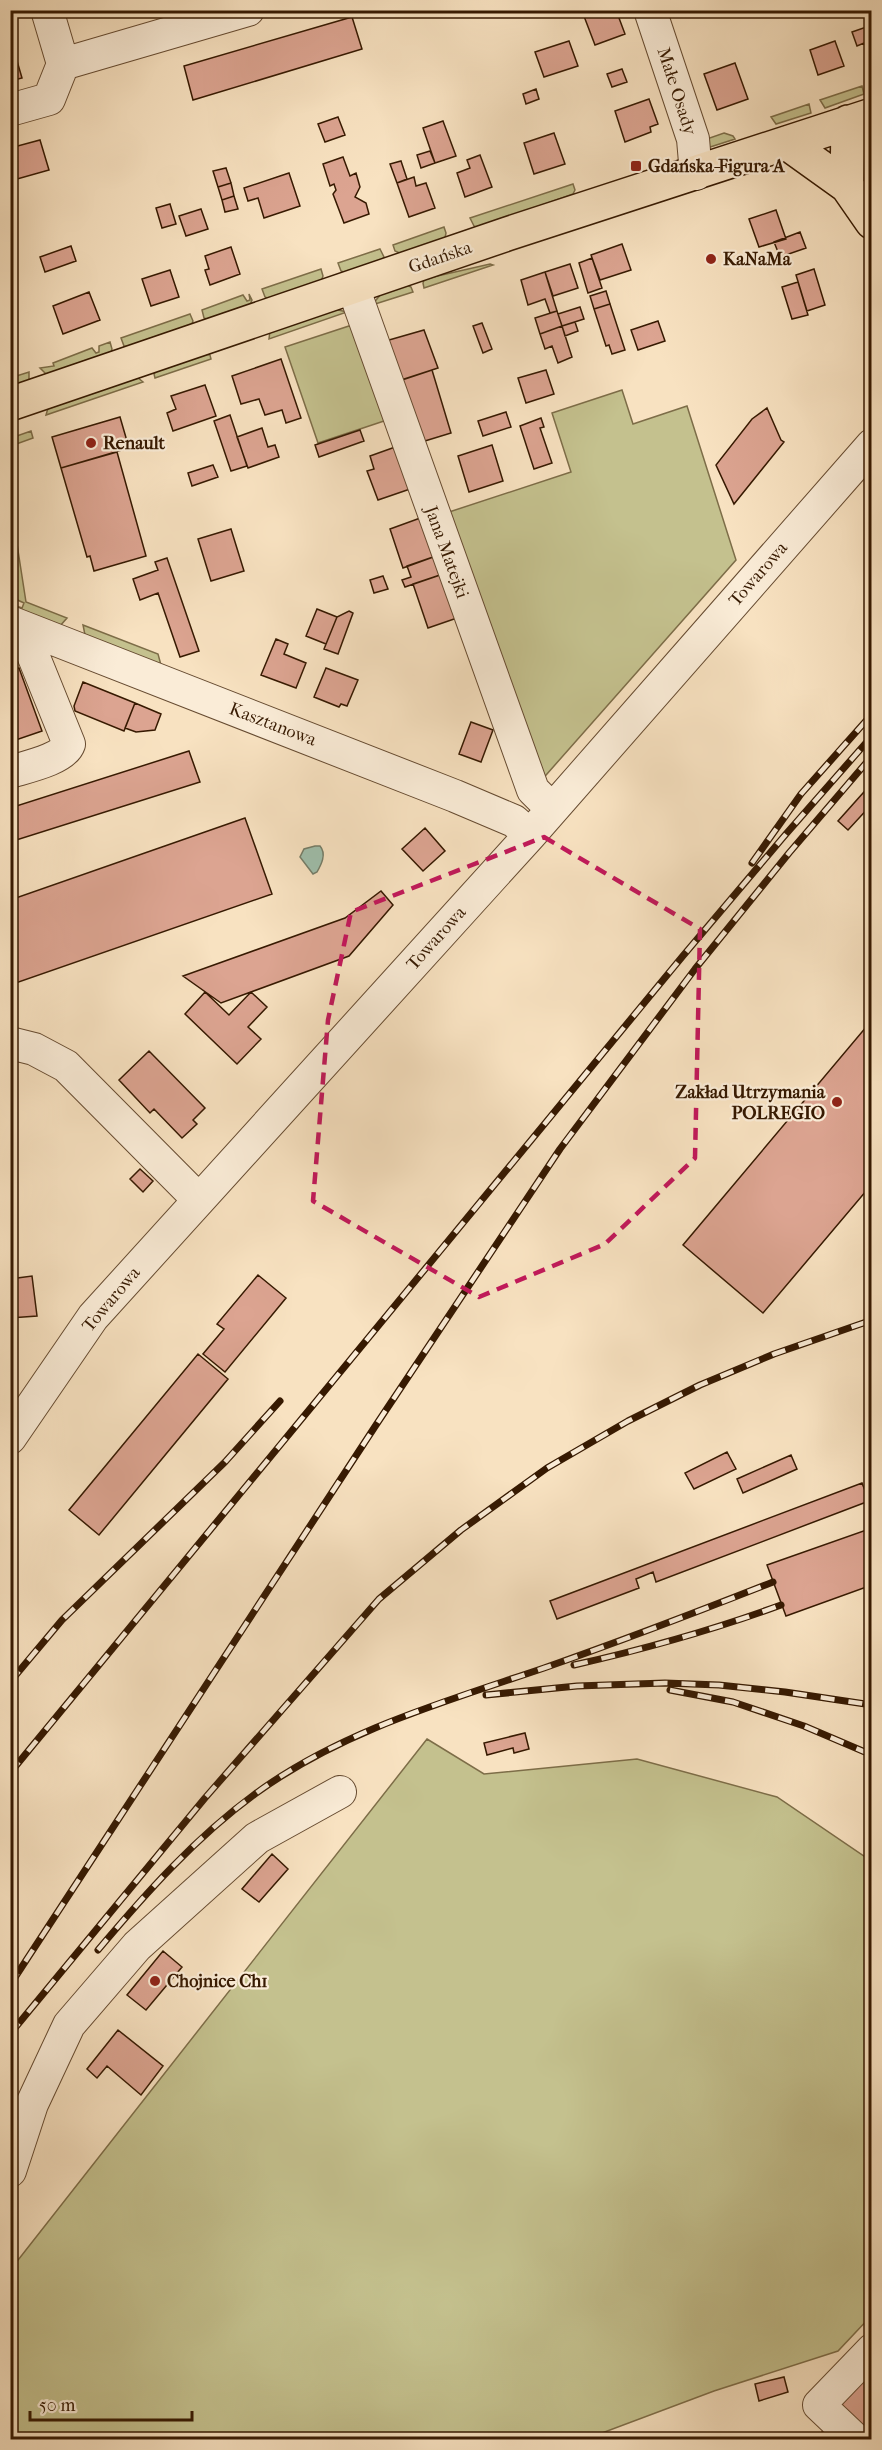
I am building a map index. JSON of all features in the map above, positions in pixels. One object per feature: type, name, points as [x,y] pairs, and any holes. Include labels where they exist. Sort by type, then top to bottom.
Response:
[{"type":"main road","name":"Gdańska","points":[[10,404],[507,234],[787,143],[864,127]]},
{"type":"main road","points":[[847,186],[864,127]]},
{"type":"main road","points":[[787,143],[847,186],[872,222]]},
{"type":"street","points":[[10,110],[49,99],[63,64],[47,10]]},
{"type":"street","name":"Małe Osady","points":[[650,10],[693,139],[696,174]]},
{"type":"street","points":[[63,64],[228,13]]},
{"type":"street","name":"Jana Matejki","points":[[353,287],[533,790],[552,809]]},
{"type":"street","name":"Towarowa","points":[[10,1438],[93,1317],[530,835],[872,445]]},
{"type":"street","points":[[10,772],[59,755],[67,751],[69,744],[24,628]]},
{"type":"street","name":"Kasztanowa","points":[[24,628],[455,796],[513,821],[530,835]]},
{"type":"street","points":[[10,1043],[34,1049],[66,1066],[199,1200]]},
{"type":"street","points":[[10,2171],[32,2104],[69,2025],[137,1946],[257,1838],[339,1792]]},
{"type":"street","points":[[856,2439],[819,2405],[872,2350]]},
{"type":"highlighted area","points":[[544,837],[700,929],[695,1158],[605,1244],[479,1297],[313,1201],[328,1020],[351,912]]},
{"type":"shaded area","points":[[862,86],[864,94],[825,108],[820,100]]},
{"type":"shaded area","points":[[809,104],[811,113],[776,124],[771,117]]},
{"type":"shaded area","points":[[724,133],[735,139],[701,150],[701,141]]},
{"type":"shaded area","points":[[573,184],[575,190],[573,194],[478,228],[474,226],[470,218]]},
{"type":"shaded area","points":[[444,227],[445,238],[402,254],[395,251],[393,245]]},
{"type":"shaded area","points":[[380,249],[384,257],[382,260],[346,273],[341,271],[338,263]]},
{"type":"shaded area","points":[[493,265],[424,288],[424,280]]},
{"type":"shaded area","points":[[321,269],[323,276],[321,282],[269,299],[265,297],[262,289]]},
{"type":"shaded area","points":[[407,285],[413,292],[372,305],[381,294]]},
{"type":"shaded area","points":[[249,294],[252,300],[250,305],[209,320],[204,318],[202,310],[243,295],[247,301],[250,300]]},
{"type":"shaded area","points":[[334,309],[347,312],[269,339],[270,331]]},
{"type":"shaded area","points":[[190,314],[193,321],[191,326],[128,347],[124,346],[121,338]]},
{"type":"shaded area","points":[[355,324],[390,419],[318,443],[285,347]]},
{"type":"shaded area","points":[[110,342],[111,353],[47,375],[40,368],[54,366],[53,363],[92,348],[96,353],[99,352],[99,346]]},
{"type":"shaded area","points":[[206,354],[210,355],[211,359],[155,378],[156,371]]},
{"type":"shaded area","points":[[29,372],[29,382],[11,388],[10,378]]},
{"type":"shaded area","points":[[137,377],[143,382],[46,415],[48,408]]},
{"type":"shaded area","points":[[622,390],[633,424],[687,406],[736,560],[539,783],[443,514],[571,472],[552,413]]},
{"type":"shaded area","points":[[31,431],[33,438],[11,446],[11,438]]},
{"type":"shaded area","points":[[10,499],[26,602],[67,618],[59,627],[11,610],[11,604],[22,608],[24,603],[11,597]]},
{"type":"shaded area","points":[[83,625],[158,654],[161,665],[85,635]]},
{"type":"shaded area","points":[[320,846],[323,856],[317,872],[313,874],[300,857],[304,849]]},
{"type":"shaded area","points":[[427,1739],[484,1774],[637,1759],[777,1797],[871,1861],[871,2316],[838,2351],[714,2391],[586,2439],[11,2439],[11,2269]]},
{"type":"building","points":[[616,10],[625,34],[595,45],[582,11]]},
{"type":"building","points":[[352,17],[362,49],[193,100],[184,66]]},
{"type":"building","points":[[872,25],[872,56],[868,57],[864,43],[857,46],[852,32]]},
{"type":"building","points":[[10,37],[22,78],[10,81]]},
{"type":"building","points":[[569,41],[578,66],[544,77],[535,52]]},
{"type":"building","points":[[835,41],[844,66],[818,75],[810,50]]},
{"type":"building","points":[[735,63],[748,99],[717,110],[704,74]]},
{"type":"building","points":[[622,69],[627,82],[612,87],[607,74]]},
{"type":"building","points":[[536,89],[539,99],[526,104],[523,94]]},
{"type":"building","points":[[649,99],[658,124],[650,127],[651,132],[625,142],[615,111]]},
{"type":"building","points":[[338,117],[345,135],[325,142],[318,124]]},
{"type":"building","points":[[443,121],[456,156],[435,163],[423,128]]},
{"type":"building","points":[[554,133],[565,164],[534,174],[524,143]]},
{"type":"building","points":[[40,140],[49,170],[10,181],[10,148]]},
{"type":"building","points":[[430,151],[435,163],[421,168],[417,155]]},
{"type":"building","points":[[480,155],[492,187],[465,197],[457,173],[470,168],[467,160]]},
{"type":"building","points":[[343,157],[350,176],[356,173],[360,187],[355,197],[366,203],[369,214],[344,223],[333,194],[336,190],[334,184],[330,186],[323,164]]},
{"type":"building","points":[[401,161],[407,179],[397,183],[390,164]]},
{"type":"building","points":[[226,168],[231,183],[218,187],[213,171]]},
{"type":"building","points":[[289,173],[300,206],[264,218],[258,198],[248,201],[244,188]]},
{"type":"building","points":[[414,177],[416,186],[426,183],[435,208],[409,217],[397,183]]},
{"type":"building","points":[[231,183],[234,196],[222,200],[218,187]]},
{"type":"building","points":[[234,196],[238,209],[225,212],[222,200]]},
{"type":"building","points":[[170,204],[176,224],[162,228],[156,208]]},
{"type":"building","points":[[201,209],[208,229],[186,236],[179,216]]},
{"type":"building","points":[[776,210],[786,239],[759,247],[749,219]]},
{"type":"building","points":[[800,232],[806,248],[780,257],[774,242]]},
{"type":"building","points":[[622,244],[631,270],[600,280],[591,255]]},
{"type":"building","points":[[71,246],[76,261],[45,272],[40,257]]},
{"type":"building","points":[[231,247],[240,274],[210,285],[205,270],[209,269],[205,256]]},
{"type":"building","points":[[592,258],[602,288],[588,293],[579,263]]},
{"type":"building","points":[[570,264],[578,288],[553,296],[545,272]]},
{"type":"building","points":[[814,269],[825,305],[807,311],[796,275]]},
{"type":"building","points":[[170,270],[179,297],[151,306],[142,279]]},
{"type":"building","points":[[545,272],[557,311],[550,313],[545,299],[528,305],[521,280]]},
{"type":"building","points":[[798,282],[808,315],[792,319],[782,287]]},
{"type":"building","points":[[606,291],[610,304],[594,309],[590,296]]},
{"type":"building","points":[[89,292],[100,320],[63,334],[53,306]]},
{"type":"building","points":[[610,304],[625,350],[612,354],[609,345],[606,346],[594,309]]},
{"type":"building","points":[[580,307],[584,319],[562,326],[558,314]]},
{"type":"building","points":[[557,311],[562,326],[540,334],[535,318]]},
{"type":"building","points":[[658,321],[665,341],[638,350],[631,330]]},
{"type":"building","points":[[575,322],[578,331],[565,336],[562,326]]},
{"type":"building","points":[[482,323],[492,349],[483,353],[473,326]]},
{"type":"building","points":[[562,326],[572,357],[558,363],[552,346],[545,349],[540,334]]},
{"type":"building","points":[[424,330],[438,368],[395,382],[382,342]]},
{"type":"building","points":[[10,331],[17,352],[10,354]]},
{"type":"building","points":[[281,359],[301,418],[286,423],[282,410],[265,415],[259,399],[241,404],[232,376]]},
{"type":"building","points":[[432,370],[451,433],[415,444],[396,382]]},
{"type":"building","points":[[546,370],[554,394],[526,403],[518,378]]},
{"type":"building","points":[[205,385],[216,416],[173,431],[167,413],[176,409],[171,396]]},
{"type":"building","points":[[767,408],[784,442],[734,504],[716,465],[752,419]]},
{"type":"building","points":[[506,412],[511,427],[483,436],[478,421]]},
{"type":"building","points":[[230,415],[247,466],[231,471],[214,421]]},
{"type":"building","name":"Renault","points":[[120,417],[129,448],[61,468],[52,437]]},
{"type":"building","points":[[541,418],[544,427],[540,428],[552,463],[534,469],[520,426]]},
{"type":"building","points":[[262,428],[268,447],[275,445],[279,457],[248,468],[237,437]]},
{"type":"building","points":[[360,430],[364,441],[319,457],[315,445]]},
{"type":"building","points":[[492,445],[503,481],[469,492],[458,456]]},
{"type":"building","points":[[398,446],[413,488],[378,500],[367,471],[374,469],[370,456]]},
{"type":"building","points":[[117,452],[146,556],[94,571],[90,556],[87,557],[61,468]]},
{"type":"building","points":[[213,465],[218,477],[192,486],[188,473]]},
{"type":"building","points":[[423,517],[436,556],[403,568],[390,529]]},
{"type":"building","points":[[231,529],[244,571],[211,581],[198,539]]},
{"type":"building","points":[[436,556],[443,574],[405,587],[402,580],[411,577],[407,566]]},
{"type":"building","points":[[167,558],[199,651],[180,657],[158,593],[140,600],[133,579],[158,570],[155,562]]},
{"type":"building","points":[[443,574],[457,618],[428,628],[413,584]]},
{"type":"building","points":[[383,576],[388,589],[374,593],[370,580]]},
{"type":"building","points":[[317,609],[337,617],[326,644],[306,636]]},
{"type":"building","points":[[349,611],[353,613],[338,654],[324,649],[337,617]]},
{"type":"building","points":[[276,639],[288,644],[284,654],[306,663],[296,688],[261,675]]},
{"type":"building","points":[[19,668],[42,731],[10,742],[10,671]]},
{"type":"building","points":[[326,668],[358,680],[347,706],[341,704],[339,707],[314,697]]},
{"type":"building","points":[[83,682],[135,703],[124,731],[75,711],[74,706]]},
{"type":"building","points":[[135,703],[161,714],[155,730],[136,732],[125,728]]},
{"type":"building","points":[[471,722],[493,730],[481,762],[459,754]]},
{"type":"building","points":[[189,751],[200,782],[10,842],[10,808]]},
{"type":"building","points":[[872,783],[872,804],[848,830],[838,821]]},
{"type":"building","points":[[245,818],[272,894],[10,985],[10,900]]},
{"type":"building","points":[[425,828],[445,851],[423,871],[402,849]]},
{"type":"building","points":[[381,891],[393,905],[349,956],[221,1003],[183,976],[345,918]]},
{"type":"building","points":[[205,992],[229,1015],[251,992],[267,1007],[248,1027],[261,1039],[237,1064],[185,1014]]},
{"type":"building","name":"Zakład Utrzymania POLREGIO","points":[[872,1020],[872,1184],[763,1313],[683,1245]]},
{"type":"building","points":[[149,1051],[205,1108],[193,1120],[197,1124],[182,1138],[154,1109],[150,1113],[119,1080]]},
{"type":"building","points":[[140,1169],[153,1181],[143,1192],[130,1179]]},
{"type":"building","points":[[258,1275],[286,1298],[225,1372],[203,1354],[224,1329],[217,1324]]},
{"type":"building","points":[[32,1276],[37,1316],[10,1318],[10,1279]]},
{"type":"building","points":[[198,1354],[228,1379],[99,1535],[69,1510]]},
{"type":"building","points":[[10,1361],[17,1366],[10,1374]]},
{"type":"building","points":[[727,1452],[736,1469],[694,1489],[685,1473]]},
{"type":"building","points":[[791,1455],[797,1469],[743,1493],[737,1479]]},
{"type":"building","points":[[862,1483],[869,1501],[656,1582],[653,1572],[636,1579],[639,1588],[557,1619],[550,1601]]},
{"type":"building","points":[[872,1528],[872,1585],[786,1616],[767,1565]]},
{"type":"building","points":[[525,1733],[529,1749],[514,1753],[513,1748],[487,1755],[484,1743]]},
{"type":"building","points":[[272,1854],[288,1869],[259,1902],[242,1889]]},
{"type":"building","name":"Chojnice Ch1","points":[[163,1951],[182,1967],[146,2010],[127,1995]]},
{"type":"building","points":[[118,2030],[163,2066],[141,2095],[107,2066],[97,2078],[87,2069]]},
{"type":"building","points":[[872,2369],[872,2438],[838,2408]]},
{"type":"building","points":[[784,2377],[788,2392],[759,2401],[755,2384]]},
{"type":"building","points":[[830,2423],[849,2440],[815,2440]]},
{"type":"railway","points":[[752,863],[801,794],[872,714]]},
{"type":"railway","points":[[10,1773],[682,957],[872,736]]},
{"type":"railway","points":[[10,1985],[376,1425],[560,1149],[695,969],[789,853],[872,756]]},
{"type":"railway","points":[[10,2034],[205,1798],[379,1599],[461,1530],[547,1468],[628,1421],[700,1385],[774,1354],[872,1320]]},
{"type":"railway","points":[[10,1682],[62,1620],[225,1462],[280,1401]]},
{"type":"railway","points":[[98,1950],[153,1887],[212,1829],[255,1794],[322,1753],[394,1720],[602,1647],[773,1582]]},
{"type":"railway","points":[[574,1665],[679,1638],[781,1605]]},
{"type":"railway","points":[[486,1695],[577,1686],[665,1683],[719,1685],[785,1692],[872,1705]]},
{"type":"railway","points":[[670,1690],[733,1702],[804,1726],[872,1755]]},
{"type":"place","name":"Gdańska-Figura A","points":[[636,166]]},
{"type":"place","name":"KaNaMa","points":[[711,259]]},
{"type":"place","name":"Renault","points":[[91,443]]},
{"type":"place","name":"Zakład Utrzymania POLREGIO","points":[[837,1102]]},
{"type":"place","name":"Chojnice Ch1","points":[[155,1981]]}]
